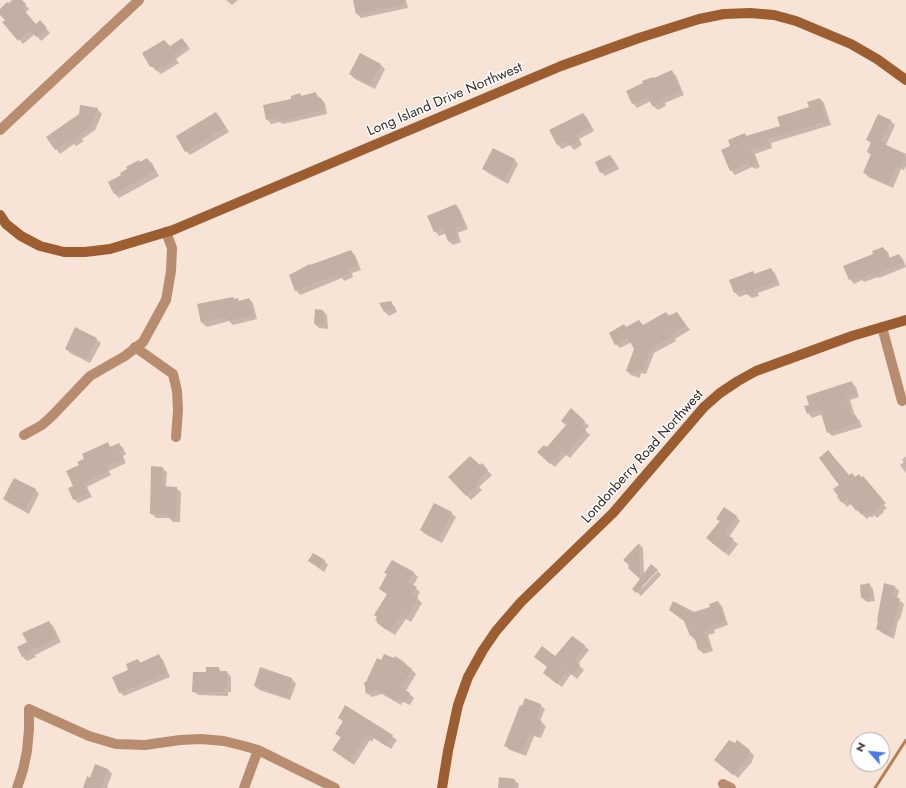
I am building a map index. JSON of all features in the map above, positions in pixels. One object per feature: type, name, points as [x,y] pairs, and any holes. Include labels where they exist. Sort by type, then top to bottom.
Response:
[{"type":"street","points":[[0,130],[139,0]]},
{"type":"street","name":"Long Island Drive Northwest","points":[[0,215],[6,224],[20,236],[40,246],[64,252],[85,252],[110,249],[166,232],[562,66],[639,38],[724,14],[750,13],[774,15],[796,21],[851,44],[877,59],[906,80]]},
{"type":"street","points":[[24,435],[42,425],[90,376],[125,356],[142,342],[166,300],[171,271],[172,248],[166,232]]},
{"type":"street","name":"Londonberry Road Northwest","points":[[442,788],[458,705],[468,677],[483,650],[496,631],[521,602],[613,513],[704,407],[738,381],[756,371],[846,338],[906,320]]},
{"type":"street","points":[[882,327],[902,401]]},
{"type":"street","points":[[136,347],[173,374],[177,397],[176,436]]},
{"type":"street","points":[[17,788],[27,751],[29,709],[89,736],[116,744],[145,746],[180,740],[201,739],[224,741],[258,750],[335,788]]},
{"type":"street","points":[[244,788],[258,750]]},
{"type":"building","points":[[14,0],[22,0],[26,4],[22,8],[36,24],[40,20],[47,28],[36,37],[30,30],[18,41],[2,22],[5,20],[0,15],[0,9],[7,2],[9,4]]},
{"type":"building","points":[[353,0],[404,0],[404,4],[356,14]]},
{"type":"building","points":[[182,38],[187,45],[173,55],[175,59],[156,71],[153,66],[150,67],[142,53],[164,40],[170,46]]},
{"type":"building","points":[[360,53],[381,64],[370,85],[349,74]]},
{"type":"building","points":[[672,70],[681,90],[661,99],[662,102],[652,106],[648,97],[632,104],[626,91],[643,83],[642,81],[653,77],[654,78]]},
{"type":"building","points":[[316,92],[317,99],[321,98],[324,110],[278,121],[277,117],[266,120],[263,105],[291,99],[291,96],[300,93],[301,96]]},
{"type":"building","points":[[820,98],[827,121],[767,139],[769,144],[751,149],[756,163],[750,166],[747,163],[730,171],[721,150],[730,146],[728,140],[745,133],[746,136],[780,126],[777,117],[809,107],[807,102]]},
{"type":"building","points":[[80,105],[98,108],[91,126],[71,142],[69,140],[55,150],[46,137],[79,114]]},
{"type":"building","points":[[216,112],[225,127],[185,152],[176,136]]},
{"type":"building","points":[[583,113],[591,126],[575,135],[579,140],[569,146],[566,141],[557,145],[549,130]]},
{"type":"building","points":[[878,114],[891,120],[881,141],[885,142],[884,144],[906,154],[900,167],[897,165],[888,184],[863,173],[871,154],[867,152],[871,142],[866,140]]},
{"type":"building","points":[[493,148],[515,159],[504,180],[482,169]]},
{"type":"building","points":[[610,155],[615,165],[600,173],[595,162]]},
{"type":"building","points":[[147,158],[155,171],[114,194],[108,182],[121,175],[120,173],[127,169],[126,167],[139,160],[140,162]]},
{"type":"building","points":[[456,204],[464,225],[454,229],[458,237],[448,241],[443,229],[434,232],[427,216]]},
{"type":"building","points":[[883,247],[889,258],[899,254],[903,263],[874,275],[873,273],[859,279],[858,276],[849,280],[843,266],[873,254],[872,251]]},
{"type":"building","points":[[351,250],[358,265],[348,269],[350,272],[339,277],[338,274],[295,291],[289,275],[310,264]]},
{"type":"building","points":[[771,268],[776,281],[754,289],[755,292],[747,295],[745,289],[734,293],[729,280],[753,271],[754,274]]},
{"type":"building","points":[[233,297],[234,299],[238,298],[239,301],[249,298],[254,315],[228,321],[225,317],[201,323],[197,304]]},
{"type":"building","points":[[391,301],[394,308],[384,312],[379,303]]},
{"type":"building","points":[[315,309],[323,310],[324,325],[314,324]]},
{"type":"building","points":[[666,312],[668,316],[677,312],[686,325],[671,335],[672,337],[650,349],[642,371],[637,369],[635,374],[626,371],[634,349],[628,338],[615,345],[609,333],[624,324],[626,327],[639,320],[643,325]]},
{"type":"building","points":[[75,327],[97,338],[86,359],[65,349]]},
{"type":"building","points":[[852,381],[855,393],[846,396],[852,416],[856,415],[858,423],[827,433],[820,410],[807,414],[804,406],[809,405],[806,396]]},
{"type":"building","points":[[571,408],[585,421],[581,426],[586,430],[566,454],[562,451],[550,464],[537,452],[544,445],[547,447],[566,425],[561,421]]},
{"type":"building","points":[[108,442],[110,447],[119,443],[122,450],[119,451],[123,459],[106,466],[108,471],[84,483],[88,493],[73,500],[68,488],[73,486],[66,471],[79,465],[77,462],[84,459],[82,454]]},
{"type":"building","points":[[828,450],[849,475],[852,473],[855,477],[859,474],[861,477],[863,476],[882,499],[881,500],[883,503],[879,506],[881,507],[872,514],[870,512],[867,514],[865,512],[862,515],[857,510],[856,511],[847,499],[842,503],[833,489],[839,485],[819,458]]},
{"type":"building","points":[[470,456],[480,465],[482,463],[488,470],[476,482],[478,485],[466,496],[448,477]]},
{"type":"building","points":[[151,466],[163,467],[162,486],[177,487],[176,518],[167,518],[167,514],[150,514]]},
{"type":"building","points":[[14,478],[36,489],[25,510],[3,499]]},
{"type":"building","points":[[434,503],[452,512],[438,540],[420,530]]},
{"type":"building","points":[[724,507],[737,516],[724,533],[734,539],[724,552],[706,538],[720,521],[716,519]]},
{"type":"building","points":[[639,543],[640,578],[651,564],[658,570],[636,593],[632,589],[640,579],[628,568],[629,565],[623,560]]},
{"type":"building","points":[[313,553],[325,560],[319,568],[308,561]]},
{"type":"building","points":[[392,560],[414,572],[408,582],[417,587],[412,594],[418,598],[406,618],[401,615],[390,631],[377,623],[375,620],[377,617],[374,615],[387,594],[379,589],[387,574],[384,573]]},
{"type":"building","points":[[870,583],[871,597],[861,598],[860,585]]},
{"type":"building","points":[[884,583],[895,586],[893,595],[900,599],[890,636],[876,629]]},
{"type":"building","points":[[673,601],[694,612],[710,607],[709,604],[718,601],[725,621],[710,626],[711,629],[704,631],[709,647],[698,650],[694,635],[690,636],[684,621],[669,610]]},
{"type":"building","points":[[49,621],[57,638],[31,650],[33,652],[22,657],[17,647],[27,642],[22,633]]},
{"type":"building","points":[[572,636],[585,645],[574,660],[580,664],[572,675],[567,671],[557,684],[543,673],[547,667],[534,657],[542,646],[555,656]]},
{"type":"building","points":[[159,654],[167,673],[119,693],[112,677],[128,670],[126,664],[138,659],[140,663]]},
{"type":"building","points":[[384,654],[394,658],[395,656],[412,669],[401,687],[410,693],[406,702],[399,698],[397,701],[377,690],[366,694],[364,682],[366,682],[377,658],[381,660]]},
{"type":"building","points":[[206,667],[219,667],[219,671],[227,671],[227,688],[224,688],[224,692],[192,692],[193,672],[206,672]]},
{"type":"building","points":[[260,667],[292,678],[286,697],[254,686]]},
{"type":"building","points":[[525,698],[541,704],[536,718],[542,721],[537,734],[530,732],[522,753],[504,746],[520,705],[522,706]]},
{"type":"building","points":[[345,705],[393,735],[386,746],[369,735],[367,738],[365,737],[350,761],[332,750],[341,737],[335,734],[343,721],[338,718]]},
{"type":"building","points":[[729,740],[735,743],[737,740],[750,750],[748,757],[733,775],[714,760]]},
{"type":"building","points":[[95,764],[108,769],[101,788],[83,788],[87,776],[90,778]]},
{"type":"building","points":[[499,777],[515,779],[514,788],[498,788]]},
{"type":"waterway","points":[[875,788],[906,740]]}]
